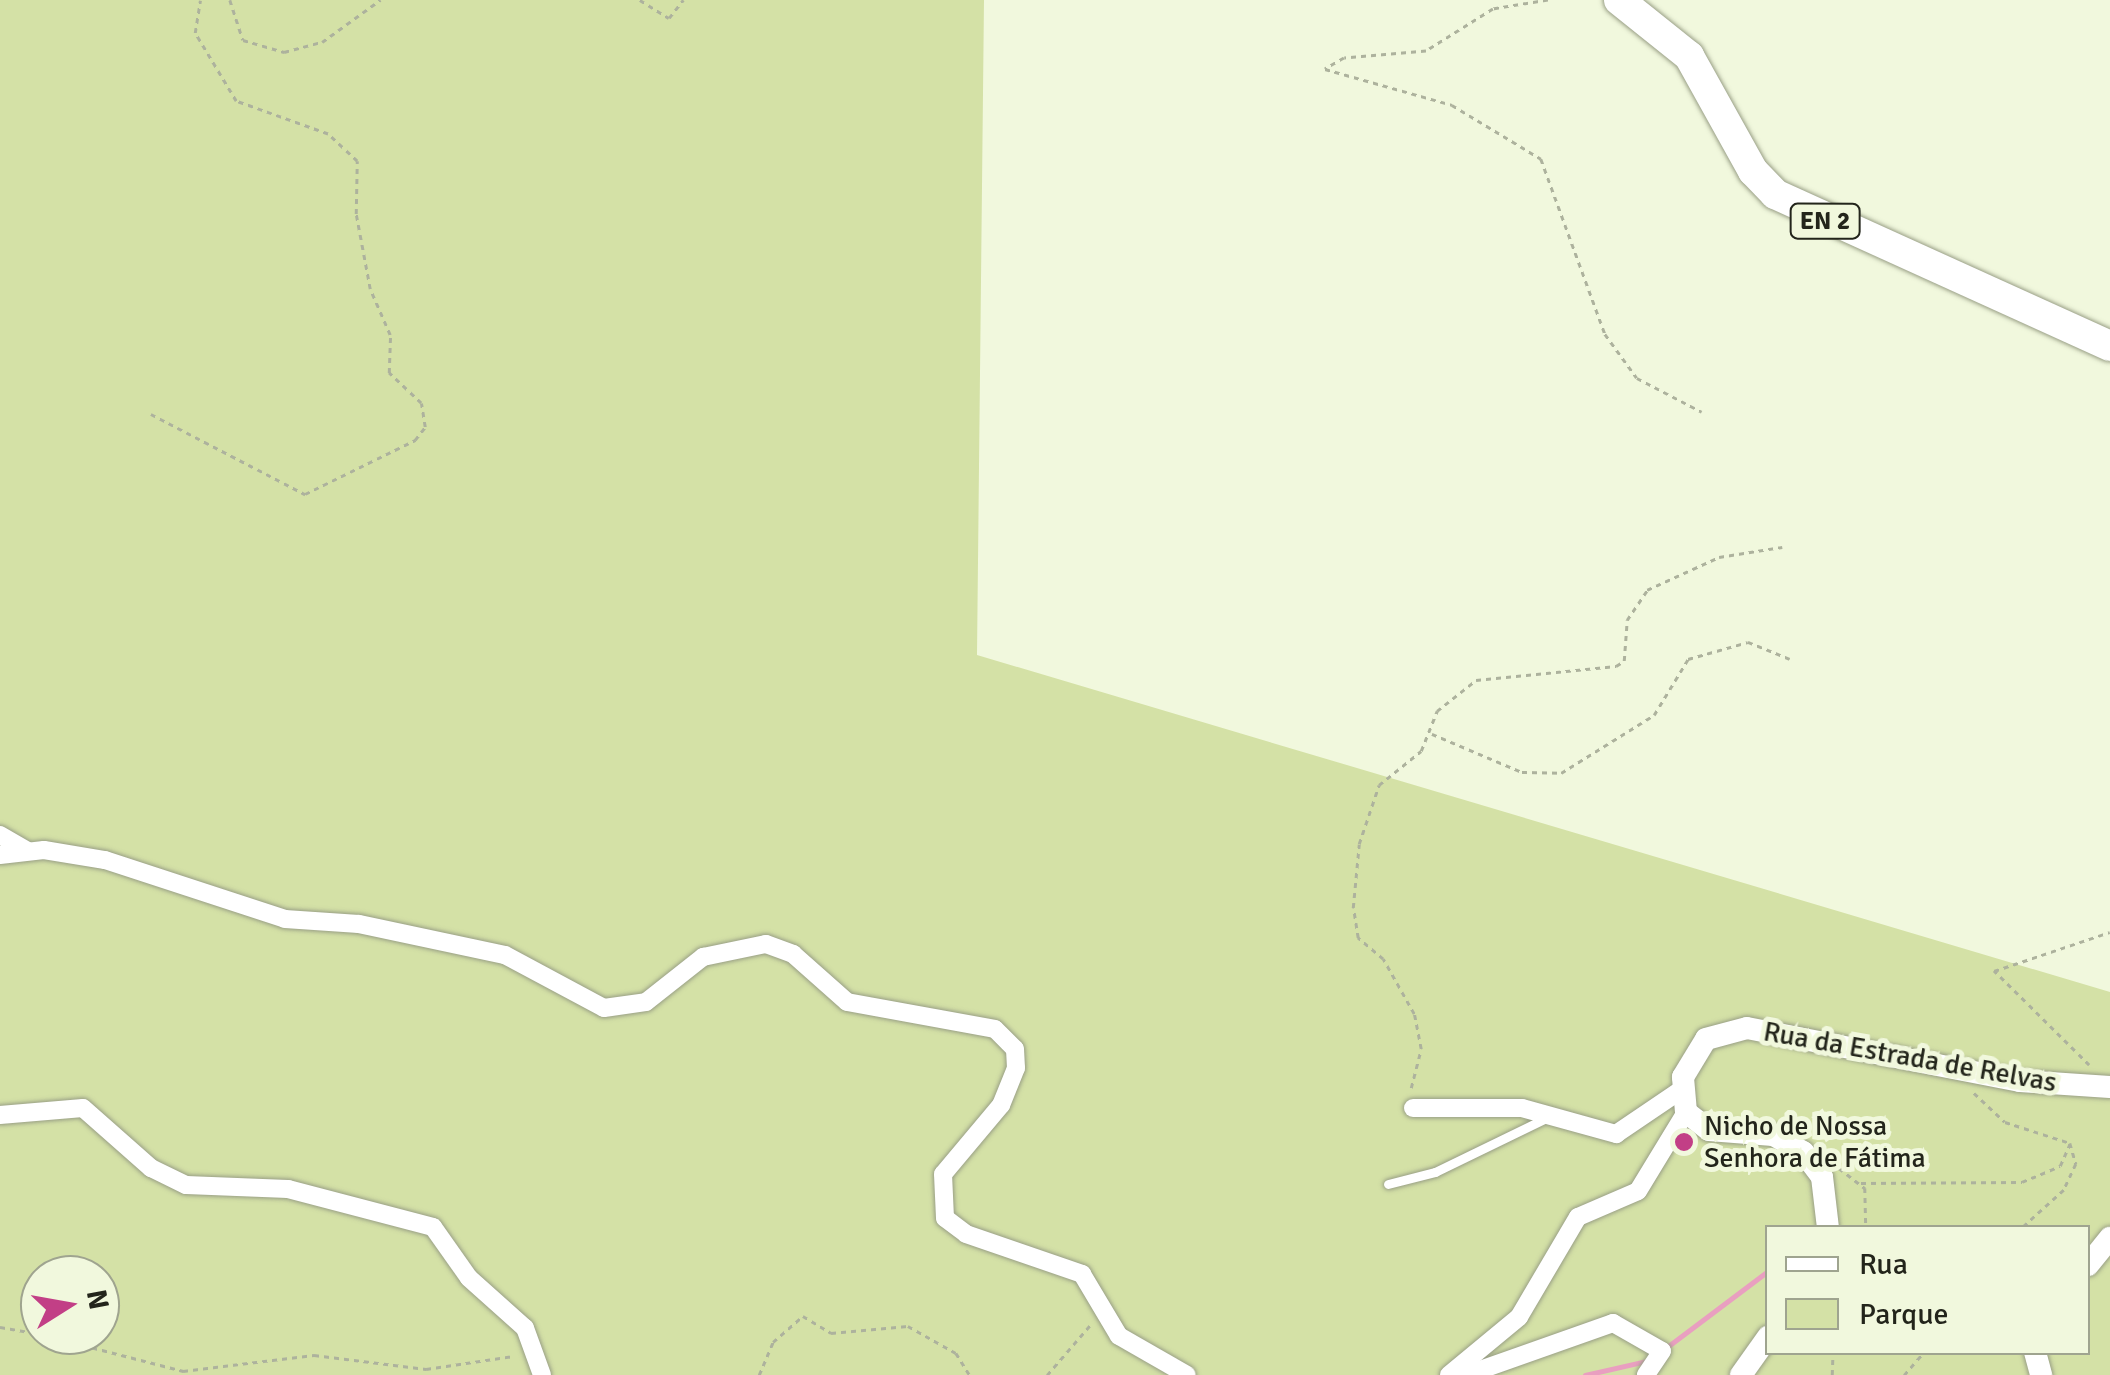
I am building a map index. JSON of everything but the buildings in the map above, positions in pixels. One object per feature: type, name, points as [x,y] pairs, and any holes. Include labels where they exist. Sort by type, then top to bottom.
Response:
[{"type":"main road","name":"EN 2","points":[[1619,0],[1689,56],[1753,171],[1775,194],[2110,346]]},
{"type":"street","points":[[0,835],[28,851]]},
{"type":"street","points":[[0,856],[28,851],[127,865],[285,919],[359,924],[509,956],[604,1008],[646,1002],[703,957],[766,944],[789,951],[851,1004],[995,1029],[1015,1048],[1013,1080],[996,1112],[946,1166],[942,1210],[961,1232],[1082,1274],[1122,1339],[1187,1375]]},
{"type":"street","name":"Rua da Estrada de Relvas","points":[[1683,1101],[1698,1046],[1737,1028],[1956,1069],[2106,1080]]},
{"type":"street","points":[[1413,1108],[1450,1114],[1518,1108],[1620,1134],[1683,1101]]},
{"type":"street","points":[[1683,1101],[1709,1130],[1779,1137],[1814,1163],[1827,1225]]},
{"type":"street","points":[[1448,1375],[1520,1318],[1576,1220],[1638,1191],[1683,1101]]},
{"type":"street","points":[[0,1115],[83,1108],[151,1168],[186,1185],[288,1188],[433,1227],[469,1278],[525,1328],[542,1375]]},
{"type":"street","points":[[2090,1263],[2110,1238]]},
{"type":"street","points":[[1466,1375],[1613,1323],[1661,1349],[1662,1359],[1646,1375]]},
{"type":"street","points":[[1741,1375],[1765,1340]]},
{"type":"lane","points":[[1388,1184],[1439,1171],[1550,1117]]},
{"type":"path","points":[[151,414],[305,494],[415,440],[426,426],[421,403],[390,373],[390,335],[370,289],[356,214],[357,162],[328,134],[236,101],[195,32],[200,0]]},
{"type":"path","points":[[230,0],[243,40],[284,52],[322,42],[380,0]]},
{"type":"path","points":[[640,0],[669,18],[683,0]]},
{"type":"path","points":[[1548,0],[1493,9],[1426,51],[1344,58],[1325,70],[1452,105],[1541,160],[1605,334],[1637,378],[1702,412]]},
{"type":"path","points":[[1413,1108],[1421,1048],[1414,1014],[1383,959],[1358,938],[1354,892],[1373,796],[1430,734],[1437,711],[1488,674],[1540,678],[1616,666],[1626,620],[1647,590],[1719,557],[1782,547]]},
{"type":"path","points":[[1430,734],[1522,772],[1561,774],[1654,715],[1688,659],[1748,642],[1790,660]]},
{"type":"path","points":[[2106,1080],[2061,1044],[1994,971],[2110,932]]},
{"type":"path","points":[[1956,1069],[1964,1086],[2005,1122],[2070,1144]]},
{"type":"path","points":[[1814,1163],[1831,1164],[1861,1183],[2022,1182],[2060,1166],[2070,1144]]},
{"type":"path","points":[[2025,1225],[2064,1190],[2076,1164],[2070,1144]]},
{"type":"path","points":[[1861,1183],[1866,1225]]},
{"type":"path","points":[[759,1375],[773,1342],[803,1316],[831,1332],[908,1326],[956,1354],[970,1375]]},
{"type":"path","points":[[1047,1375],[1087,1328],[1107,1316]]},
{"type":"path","points":[[120,1355],[183,1371],[314,1354],[426,1368],[536,1351]]},
{"type":"path","points":[[1904,1375],[1921,1355]]},
{"type":"green space","points":[[0,0],[984,0],[977,655],[2110,992],[2110,1375],[0,1375]]},
{"type":"waterway","points":[[1663,1350],[1765,1273]]},
{"type":"waterway","points":[[1585,1375],[1651,1360]]},
{"type":"place","name":"Nicho de Nossa Senhora de Fátima","points":[[1684,1142]]}]
